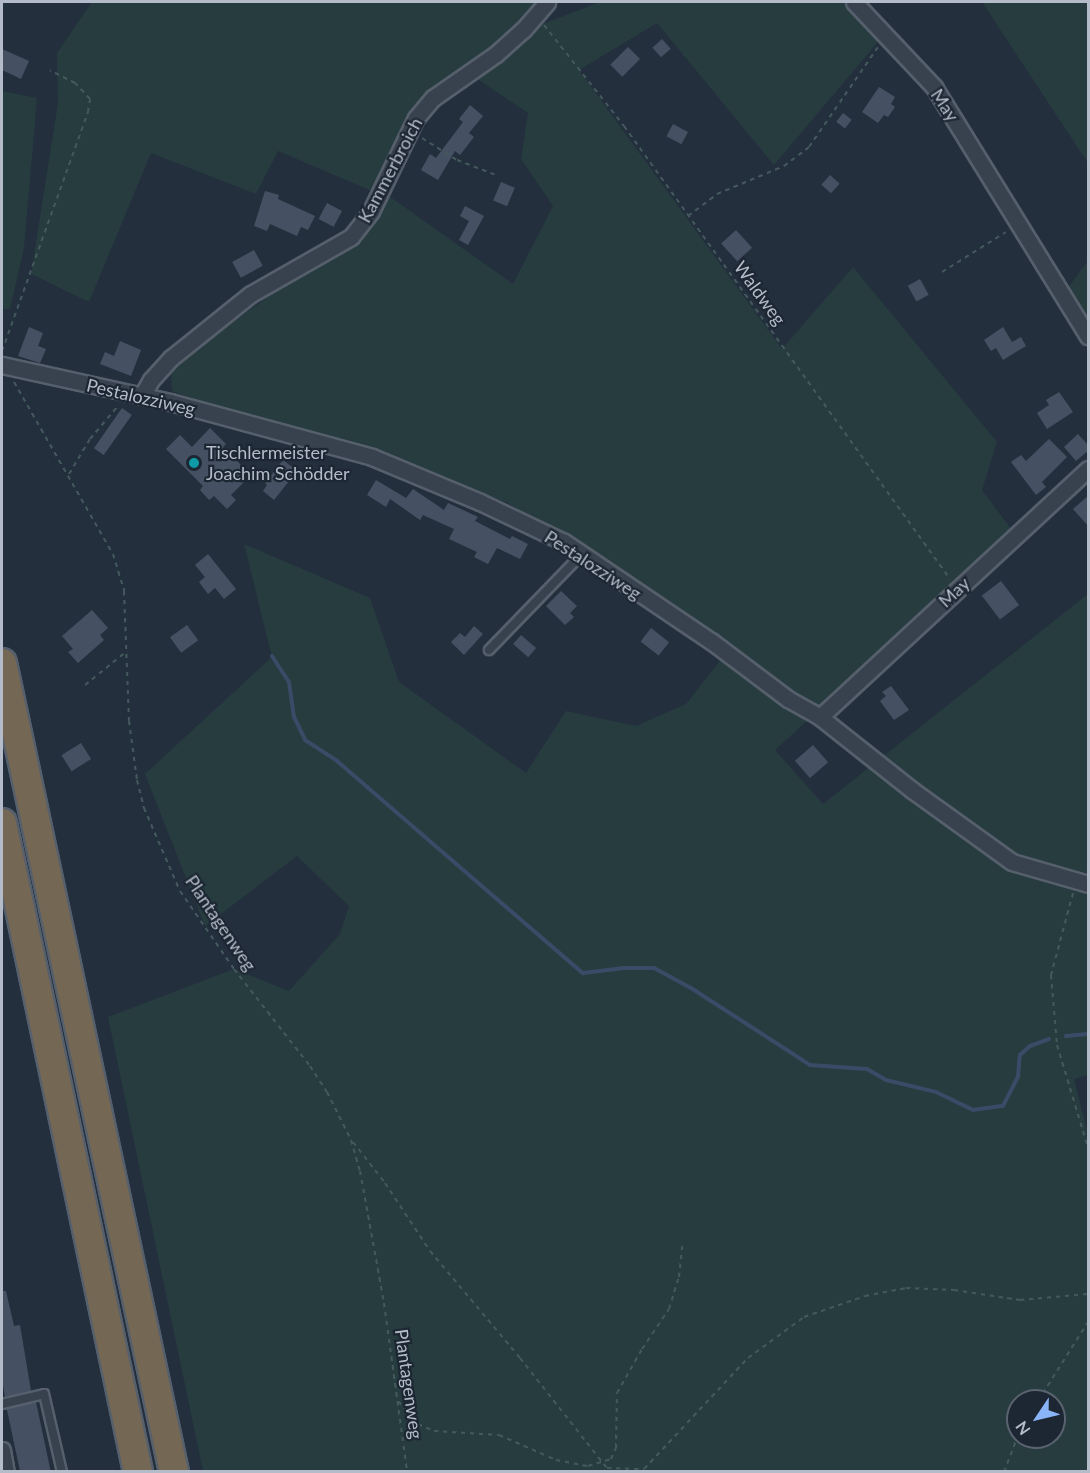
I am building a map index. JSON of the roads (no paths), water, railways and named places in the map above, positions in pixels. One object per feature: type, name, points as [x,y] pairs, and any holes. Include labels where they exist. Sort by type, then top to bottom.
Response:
[{"type":"highway","points":[[2,663],[174,1472]]},
{"type":"highway","points":[[2,823],[138,1472]]},
{"type":"street","name":"Kammerbroich","points":[[136,394],[171,358],[251,294],[351,237],[371,211],[408,130],[433,98],[496,54],[536,18],[547,2]]},
{"type":"street","name":"May","points":[[854,2],[934,87],[1089,336]]},
{"type":"street","name":"Pestalozziweg","points":[[3,365],[136,394],[372,457],[480,502],[564,542],[711,641],[788,699],[820,717],[912,790],[1012,862],[1082,883]]},
{"type":"street","name":"May","points":[[820,717],[1089,469]]},
{"type":"street","points":[[2,1450],[4,1470]]},
{"type":"lane","points":[[489,650],[581,555]]},
{"type":"lane","points":[[2,1404],[44,1394],[62,1472]]},
{"type":"waterway","points":[[272,656],[289,682],[294,717],[305,740],[337,761],[583,973],[624,968],[654,968],[691,988],[810,1065],[867,1069],[886,1080],[936,1092],[973,1110],[1003,1106],[1018,1076],[1020,1055],[1030,1046],[1049,1039]]},
{"type":"waterway","points":[[1066,1036],[1088,1034]]},
{"type":"place","name":"Tischlermeister Joachim Schödder","points":[[194,463]]}]
